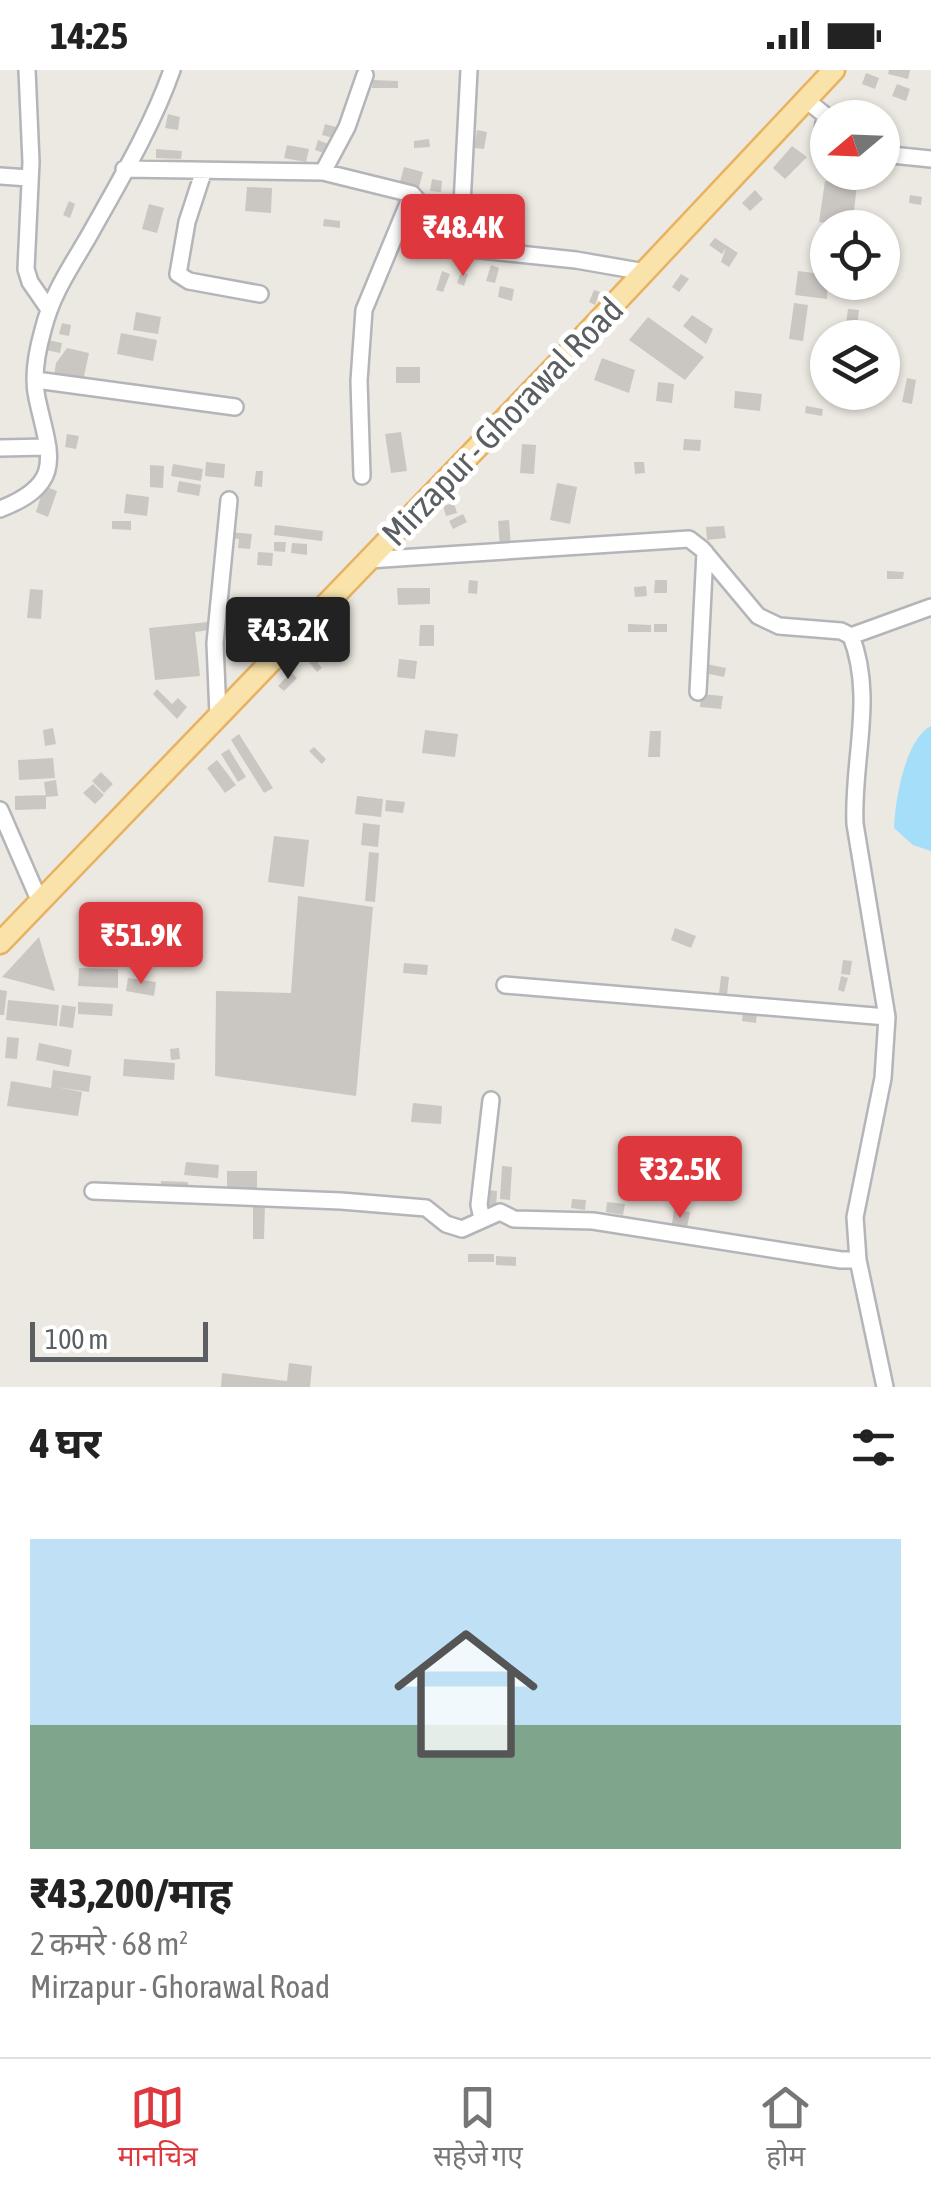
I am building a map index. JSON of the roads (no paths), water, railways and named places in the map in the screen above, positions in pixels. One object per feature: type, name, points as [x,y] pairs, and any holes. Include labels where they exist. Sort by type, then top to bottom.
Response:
[{"type":"main road","name":"Mirzapur - Ghorawal Road","points":[[0,942],[645,272],[834,70]]},
{"type":"street","points":[[27,70],[26,268],[30,282],[48,308]]},
{"type":"street","points":[[0,509],[38,488],[48,466],[37,397],[36,362],[48,308],[124,170],[172,70]]},
{"type":"street","points":[[460,243],[468,70]]},
{"type":"street","points":[[323,172],[347,126],[365,75]]},
{"type":"street","points":[[806,100],[810,103]]},
{"type":"street","points":[[900,156],[931,159]]},
{"type":"street","points":[[124,170],[323,172],[412,194],[444,232],[471,248],[645,272]]},
{"type":"street","points":[[203,173],[187,222],[178,274],[189,281],[260,294]]},
{"type":"street","points":[[0,176],[29,178]]},
{"type":"street","points":[[362,476],[359,381],[364,310],[412,194]]},
{"type":"street","points":[[36,380],[235,407]]},
{"type":"street","points":[[0,448],[48,447]]},
{"type":"street","points":[[218,715],[214,643],[229,500]]},
{"type":"street","points":[[368,560],[679,537],[696,542],[758,616],[769,623],[842,631],[851,636],[858,652],[864,703],[854,796],[855,824],[887,1017],[883,1078],[855,1217],[858,1260],[884,1387]]},
{"type":"street","points":[[698,692],[705,552]]},
{"type":"street","points":[[851,636],[931,607]]},
{"type":"street","points":[[0,810],[40,902]]},
{"type":"street","points":[[505,985],[887,1017]]},
{"type":"street","points":[[482,1218],[490,1100]]},
{"type":"street","points":[[93,1191],[342,1200],[426,1208],[446,1224],[462,1228],[500,1212],[514,1219],[594,1221],[858,1260]]},
{"type":"water","points":[[931,726],[931,851],[913,845],[894,828],[899,787],[908,757],[922,733]]}]
